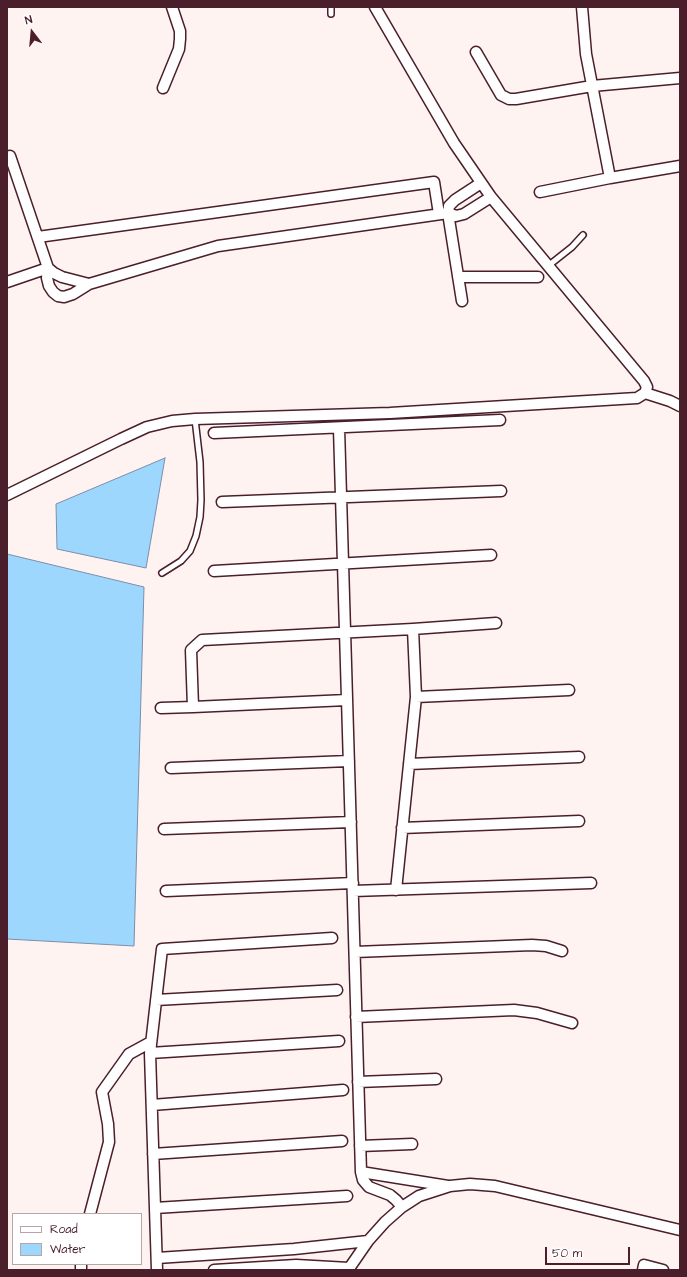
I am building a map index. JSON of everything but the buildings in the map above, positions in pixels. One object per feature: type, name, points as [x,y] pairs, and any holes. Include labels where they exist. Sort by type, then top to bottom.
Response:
[{"type":"street","points":[[163,88],[178,49],[180,39],[180,31],[172,7]]},
{"type":"street","points":[[375,7],[454,143],[481,183],[644,382],[647,387],[646,393]]},
{"type":"street","points":[[582,7],[586,54],[610,178]]},
{"type":"street","points":[[476,52],[501,95],[516,99],[592,86],[680,78]]},
{"type":"street","points":[[10,156],[48,268],[47,278],[49,286],[58,296],[64,297],[74,294],[88,284],[218,246],[443,214],[456,216],[464,214],[491,197]]},
{"type":"street","points":[[540,192],[680,166]]},
{"type":"street","points":[[38,237],[434,182],[458,277],[462,301]]},
{"type":"street","points":[[443,214],[455,200],[481,183]]},
{"type":"street","points":[[48,268],[62,277],[88,284]]},
{"type":"street","points":[[7,282],[48,268]]},
{"type":"street","points":[[458,277],[538,277]]},
{"type":"street","points":[[7,495],[120,439],[147,427],[172,421],[406,412],[637,398],[646,393],[680,406]]},
{"type":"street","points":[[214,433],[500,420]]},
{"type":"street","points":[[339,428],[361,1172],[363,1180],[369,1187],[390,1195],[402,1208]]},
{"type":"street","points":[[222,502],[501,491]]},
{"type":"street","points":[[214,571],[491,555]]},
{"type":"street","points":[[192,706],[191,650],[202,640],[345,633],[496,623]]},
{"type":"street","points":[[396,890],[416,696],[413,629]]},
{"type":"street","points":[[416,696],[570,690]]},
{"type":"street","points":[[161,708],[347,700]]},
{"type":"street","points":[[409,764],[579,757]]},
{"type":"street","points":[[171,768],[349,761]]},
{"type":"street","points":[[402,828],[579,821]]},
{"type":"street","points":[[164,829],[351,822]]},
{"type":"street","points":[[166,891],[353,887],[396,890],[591,883]]},
{"type":"street","points":[[157,1270],[150,1053],[162,949],[332,938]]},
{"type":"street","points":[[354,952],[532,945],[546,946],[562,951]]},
{"type":"street","points":[[156,1000],[337,990]]},
{"type":"street","points":[[356,1017],[514,1010],[537,1013],[572,1023]]},
{"type":"street","points":[[150,1053],[339,1041]]},
{"type":"street","points":[[90,1213],[109,1142],[108,1124],[102,1092],[129,1054],[151,1042]]},
{"type":"street","points":[[358,1082],[436,1079]]},
{"type":"street","points":[[152,1105],[343,1090]]},
{"type":"street","points":[[153,1154],[342,1141]]},
{"type":"street","points":[[360,1146],[412,1144]]},
{"type":"street","points":[[361,1172],[450,1186]]},
{"type":"street","points":[[214,1270],[296,1265],[348,1269],[368,1241],[385,1222],[419,1196],[450,1186],[470,1184],[495,1186],[680,1230]]},
{"type":"street","points":[[155,1208],[347,1196]]},
{"type":"street","points":[[157,1258],[294,1250],[368,1241]]},
{"type":"street","points":[[643,1270],[644,1265],[663,1270]]},
{"type":"lane","points":[[331,7],[331,14]]},
{"type":"lane","points":[[548,266],[572,247],[583,235]]},
{"type":"lane","points":[[162,573],[182,560],[190,550],[196,536],[200,517],[201,500],[200,462],[195,419]]},
{"type":"water","points":[[165,458],[146,568],[57,549],[56,504]]},
{"type":"water","points":[[7,554],[144,587],[134,946],[7,939]]}]
